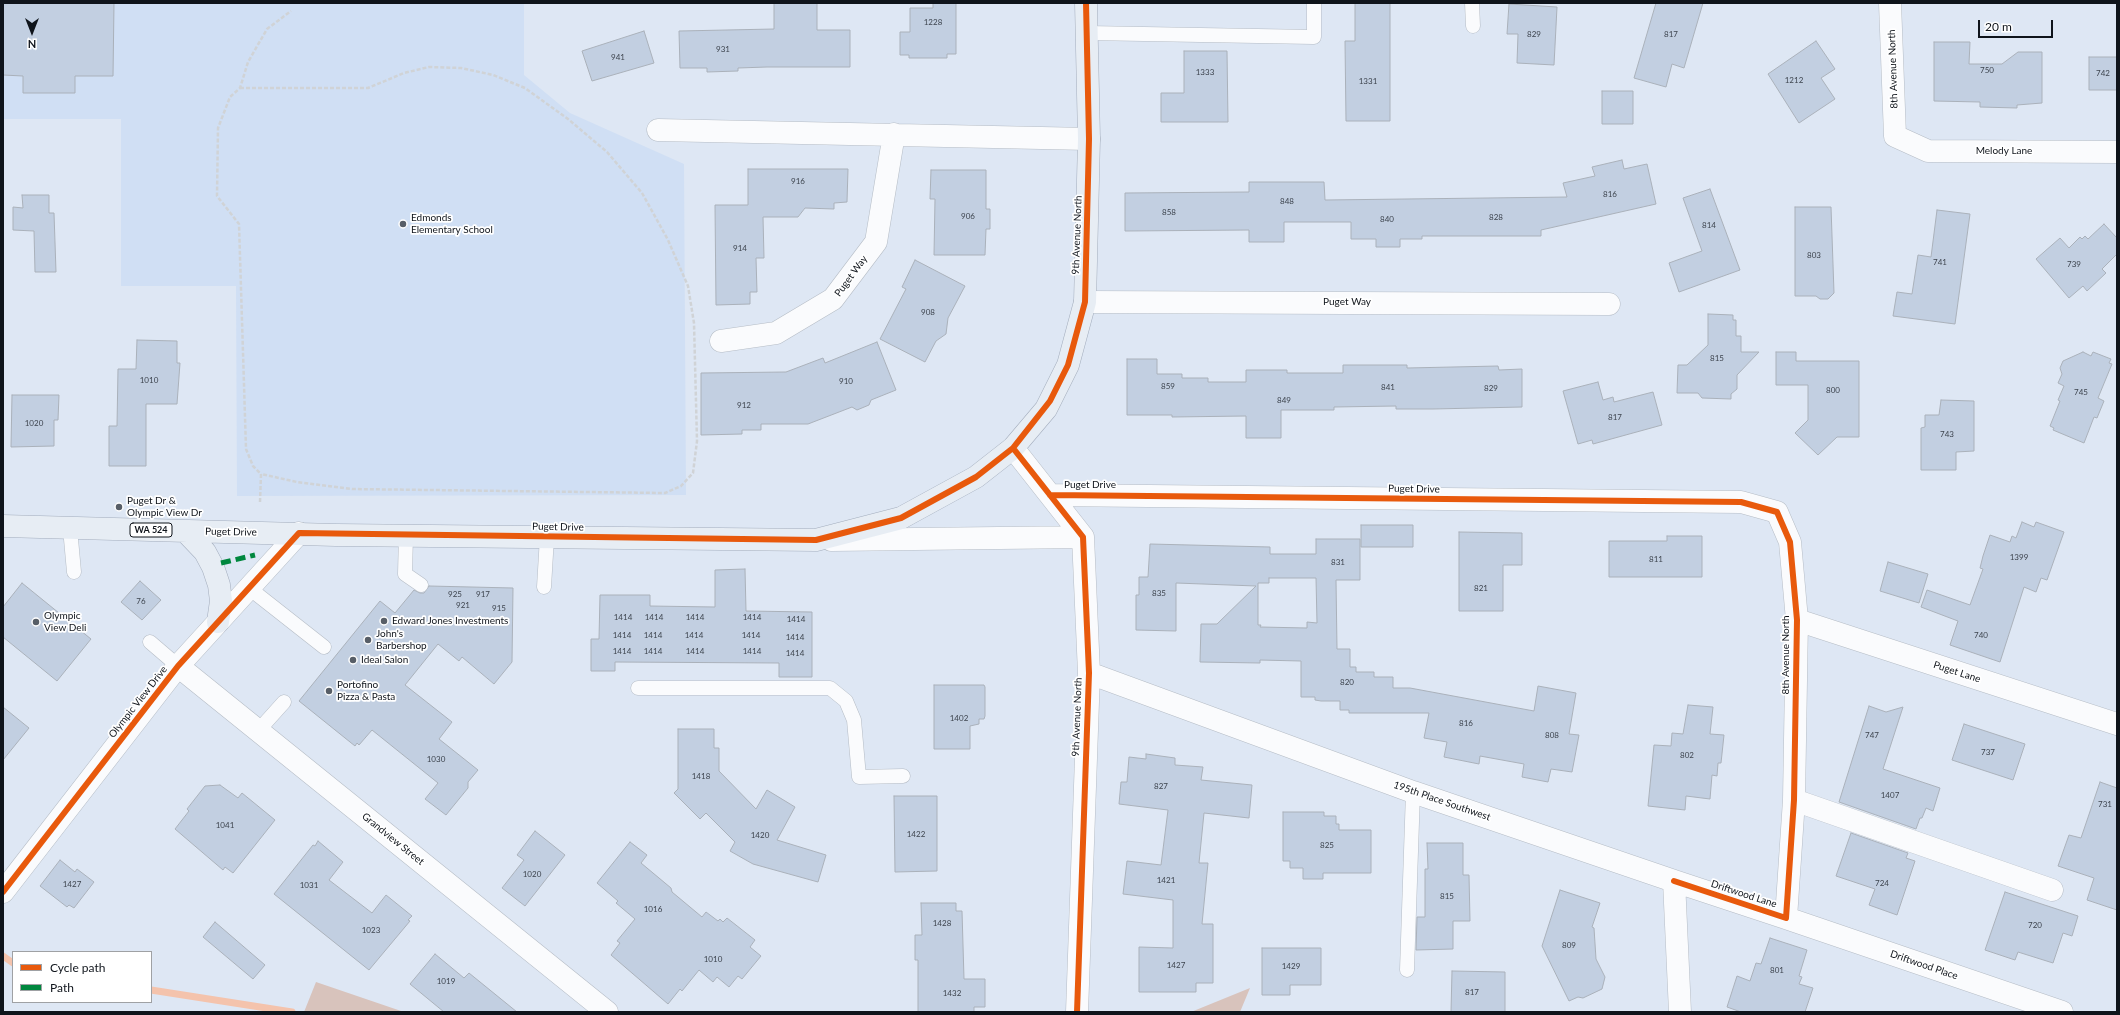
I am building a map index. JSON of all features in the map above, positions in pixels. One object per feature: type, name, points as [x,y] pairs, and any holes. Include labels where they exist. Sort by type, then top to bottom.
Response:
[{"type":"main road","name":"9th Avenue North","points":[[816,540],[901,518],[976,477],[1013,448],[1050,401],[1068,365],[1085,302],[1089,139],[1086,3]]},
{"type":"main road","name":"Puget Drive","points":[[3,526],[299,533],[816,540]]},
{"type":"main road","points":[[185,531],[205,552],[213,567],[219,585],[221,601],[218,622]]},
{"type":"street","name":"8th Avenue North","points":[[1890,3],[1895,136]]},
{"type":"street","points":[[658,130],[1089,139]]},
{"type":"street","name":"Puget Way","points":[[721,341],[776,333],[833,299],[876,242],[894,134]]},
{"type":"street","name":"Melody Lane","points":[[1895,136],[1928,151],[2117,152]]},
{"type":"street","name":"Puget Way","points":[[1085,302],[1609,304]]},
{"type":"street","points":[[1013,448],[1083,537]]},
{"type":"street","name":"Puget Drive","points":[[1050,495],[1741,502],[1777,512]]},
{"type":"street","name":"8th Avenue North","points":[[1777,512],[1790,542],[1797,620],[1794,800]]},
{"type":"street","name":"Olympic View Drive","points":[[3,892],[178,666],[299,533]]},
{"type":"street","name":"Puget Drive","points":[[816,540],[1083,537]]},
{"type":"street","name":"9th Avenue North","points":[[1077,1012],[1089,673],[1083,537]]},
{"type":"street","name":"Puget Lane","points":[[1797,620],[2117,724]]},
{"type":"street","name":"Grandview Street","points":[[178,666],[607,1012]]},
{"type":"street","name":"195th Place Southwest","points":[[1089,673],[1413,792],[1674,881]]},
{"type":"street","points":[[1794,800],[2052,890]]},
{"type":"street","name":"Driftwood Lane","points":[[1674,881],[1786,918],[1794,800]]},
{"type":"street","points":[[1674,881],[1680,1012]]},
{"type":"street","name":"Driftwood Place","points":[[1786,918],[2062,1012]]},
{"type":"lane","points":[[1087,33],[1314,36],[1314,3]]},
{"type":"lane","points":[[1472,3],[1473,26]]},
{"type":"lane","points":[[70,528],[74,572]]},
{"type":"lane","points":[[406,534],[405,574],[421,585]]},
{"type":"lane","points":[[544,587],[547,537]]},
{"type":"lane","points":[[249,588],[324,648]]},
{"type":"lane","points":[[150,642],[178,666]]},
{"type":"lane","points":[[638,688],[830,688],[846,701],[854,720],[859,777],[903,776]]},
{"type":"lane","points":[[258,731],[284,702]]},
{"type":"lane","points":[[1407,970],[1413,792]]},
{"type":"path","points":[[240,88],[368,88],[404,73],[428,66],[461,68],[486,74],[525,88],[568,119],[607,152],[642,193],[668,240],[688,286],[694,323],[697,441],[693,473],[681,486],[665,493],[352,489],[297,482],[261,474],[253,466],[246,449],[239,224],[217,196],[218,128],[230,97],[240,88],[248,62],[267,29],[291,11]]},
{"type":"path","points":[[260,502],[261,474]]},
{"type":"shaded area","name":"Edmonds Elementary School","points":[[3,3],[524,3],[524,75],[570,113],[684,164],[686,495],[237,496],[236,286],[121,286],[121,119],[3,119]]},
{"type":"shaded area","points":[[316,982],[404,1012],[304,1012]]},
{"type":"shaded area","points":[[1250,988],[1240,1012],[1191,1012]]},
{"type":"building","points":[[3,3],[114,3],[113,76],[75,76],[75,93],[23,93],[23,76],[3,75]]},
{"type":"building","points":[[774,3],[817,3],[817,30],[850,30],[850,67],[738,68],[738,71],[707,72],[707,68],[680,68],[679,31],[774,29]]},
{"type":"building","points":[[933,3],[956,3],[956,54],[947,54],[947,58],[909,58],[909,55],[900,55],[900,32],[910,32],[910,8],[933,8]]},
{"type":"building","points":[[1355,3],[1390,3],[1390,121],[1346,121],[1345,41],[1355,41]]},
{"type":"building","points":[[1656,3],[1703,3],[1684,68],[1672,64],[1666,87],[1634,78]]},
{"type":"building","points":[[1509,4],[1557,7],[1554,65],[1517,63],[1518,34],[1507,34]]},
{"type":"building","points":[[644,31],[654,63],[592,81],[582,51]]},
{"type":"building","points":[[1816,41],[1835,69],[1821,78],[1835,99],[1799,123],[1768,74]]},
{"type":"building","points":[[1934,42],[1970,42],[1969,64],[2002,64],[2018,52],[2042,52],[2042,103],[2017,105],[2017,108],[1980,107],[1980,102],[1934,101]]},
{"type":"building","points":[[1184,51],[1227,51],[1228,122],[1161,122],[1161,93],[1184,93]]},
{"type":"building","points":[[2089,57],[2117,57],[2117,90],[2089,90]]},
{"type":"building","points":[[1602,91],[1633,91],[1633,124],[1602,124]]},
{"type":"building","points":[[1622,160],[1624,169],[1647,164],[1656,204],[1541,230],[1541,236],[1422,236],[1422,239],[1400,239],[1400,247],[1376,247],[1376,239],[1351,239],[1351,222],[1284,222],[1284,242],[1249,242],[1249,230],[1125,231],[1125,193],[1249,192],[1249,182],[1324,182],[1325,200],[1567,197],[1563,183],[1595,176],[1592,167]]},
{"type":"building","points":[[748,169],[848,169],[847,202],[834,203],[834,209],[805,208],[798,217],[763,217],[764,258],[756,258],[757,292],[750,292],[750,304],[716,305],[715,205],[748,205]]},
{"type":"building","points":[[931,170],[986,170],[986,209],[990,209],[990,229],[986,229],[985,255],[934,255],[935,199],[930,199]]},
{"type":"building","points":[[1710,189],[1740,270],[1679,292],[1669,263],[1702,251],[1683,198]]},
{"type":"building","points":[[22,195],[49,195],[49,213],[54,213],[56,272],[35,272],[34,231],[13,230],[13,207],[23,208]]},
{"type":"building","points":[[1795,207],[1831,207],[1834,293],[1828,299],[1820,299],[1816,296],[1795,296]]},
{"type":"building","points":[[1937,210],[1970,214],[1955,324],[1893,316],[1897,292],[1912,294],[1918,255],[1931,257]]},
{"type":"building","points":[[2104,224],[2117,238],[2117,254],[2102,269],[2106,273],[2087,291],[2083,286],[2069,298],[2036,259],[2060,238],[2069,248],[2080,237],[2082,239],[2085,236],[2088,239]]},
{"type":"building","points":[[915,260],[965,286],[948,318],[946,334],[936,341],[925,362],[880,339],[906,289],[902,287]]},
{"type":"building","points":[[1708,314],[1733,315],[1733,320],[1736,320],[1736,336],[1741,336],[1741,352],[1759,352],[1737,375],[1737,389],[1731,394],[1731,399],[1702,398],[1698,393],[1677,393],[1678,365],[1687,365],[1708,345]]},
{"type":"building","points":[[137,340],[177,341],[177,363],[180,363],[177,404],[146,404],[146,466],[109,466],[109,426],[117,426],[118,369],[136,369]]},
{"type":"building","points":[[877,342],[896,390],[871,400],[869,405],[857,410],[852,407],[808,424],[761,424],[761,430],[742,430],[742,434],[701,435],[701,373],[786,372],[823,358],[825,363]]},
{"type":"building","points":[[1776,352],[1796,352],[1796,361],[1859,361],[1859,437],[1837,437],[1818,455],[1795,433],[1808,420],[1808,385],[1776,385]]},
{"type":"building","points":[[2083,352],[2091,356],[2093,352],[2111,359],[2109,363],[2112,364],[2098,398],[2104,401],[2097,418],[2094,417],[2084,443],[2053,430],[2054,428],[2050,426],[2064,386],[2058,383],[2062,374],[2060,368],[2063,361]]},
{"type":"building","points":[[1127,359],[1157,359],[1157,374],[1182,374],[1182,378],[1208,378],[1208,382],[1246,382],[1246,370],[1287,370],[1287,373],[1343,373],[1343,365],[1407,365],[1407,368],[1498,366],[1499,370],[1522,369],[1522,407],[1396,409],[1396,406],[1334,407],[1334,410],[1281,410],[1281,438],[1246,438],[1246,416],[1172,417],[1172,415],[1127,415]]},
{"type":"building","points":[[1598,382],[1603,400],[1613,397],[1614,402],[1653,392],[1662,425],[1593,444],[1592,440],[1578,444],[1563,391]]},
{"type":"building","points":[[12,395],[59,395],[58,420],[54,420],[54,446],[11,447]]},
{"type":"building","points":[[1941,400],[1974,401],[1974,451],[1956,452],[1956,470],[1921,470],[1921,428],[1925,427],[1925,415],[1939,415]]},
{"type":"building","points":[[2022,522],[2034,527],[2036,522],[2064,532],[2047,580],[2041,578],[2036,592],[2024,587],[2000,662],[1950,645],[1958,621],[1921,607],[1927,590],[1970,605],[1983,569],[1980,568],[1990,535],[2010,542],[2012,536],[2016,538]]},
{"type":"building","points":[[1361,525],[1413,525],[1413,547],[1361,547]]},
{"type":"building","points":[[1459,532],[1522,533],[1522,565],[1503,565],[1503,611],[1459,611]]},
{"type":"building","points":[[1667,536],[1702,536],[1702,577],[1609,577],[1609,541],[1667,541]]},
{"type":"building","points":[[1316,539],[1360,539],[1360,580],[1336,580],[1337,649],[1350,649],[1350,667],[1356,667],[1356,672],[1374,672],[1374,677],[1393,677],[1393,688],[1410,688],[1534,711],[1538,686],[1576,693],[1569,734],[1579,735],[1572,772],[1551,769],[1548,782],[1522,777],[1524,764],[1480,756],[1479,764],[1444,757],[1447,742],[1424,738],[1429,713],[1349,713],[1349,710],[1340,710],[1340,701],[1321,701],[1315,700],[1315,697],[1301,697],[1301,661],[1260,660],[1260,663],[1200,662],[1201,624],[1217,624],[1256,586],[1176,583],[1176,631],[1136,630],[1136,595],[1139,595],[1139,577],[1148,577],[1150,544],[1270,547],[1270,554],[1316,554]],"holes":[[[1269,578],[1316,578],[1317,623],[1307,622],[1307,628],[1260,627],[1261,625],[1258,625],[1258,583],[1269,583]]]},
{"type":"building","points":[[1888,562],[1928,574],[1919,603],[1880,591]]},
{"type":"building","points":[[745,569],[746,611],[812,612],[812,677],[779,677],[779,663],[615,662],[615,671],[591,671],[591,639],[599,639],[600,595],[650,595],[650,606],[715,607],[715,570]]},
{"type":"building","points":[[140,581],[161,600],[142,620],[121,602]]},
{"type":"building","name":"Olympic View Deli","points":[[22,583],[91,639],[57,681],[3,637],[3,607]]},
{"type":"building","points":[[429,586],[513,588],[512,662],[494,684],[462,657],[459,661],[438,644],[405,685],[452,722],[439,739],[478,770],[468,782],[468,788],[446,815],[425,799],[438,783],[372,730],[359,745],[357,743],[355,746],[299,701],[380,601],[395,613],[414,590],[424,593]]},
{"type":"building","points":[[934,685],[984,685],[985,716],[984,719],[979,719],[979,724],[970,726],[970,749],[934,749]]},
{"type":"building","points":[[1688,705],[1713,707],[1710,734],[1724,735],[1721,763],[1718,763],[1717,776],[1712,775],[1710,799],[1686,796],[1685,810],[1648,806],[1654,745],[1671,746],[1672,733],[1683,734]]},
{"type":"building","points":[[1869,706],[1886,712],[1903,707],[1883,769],[1940,788],[1933,811],[1926,808],[1916,829],[1839,802]]},
{"type":"building","points":[[3,707],[29,728],[3,760]]},
{"type":"building","points":[[1964,724],[2025,744],[2013,780],[1952,760]]},
{"type":"building","points":[[678,729],[714,729],[714,748],[719,748],[719,771],[756,809],[767,790],[795,807],[777,840],[826,855],[818,882],[753,864],[730,851],[735,842],[706,813],[700,819],[674,793],[678,789]]},
{"type":"building","points":[[1146,754],[1175,758],[1175,765],[1203,767],[1201,780],[1252,785],[1249,818],[1204,813],[1199,863],[1208,863],[1202,924],[1213,924],[1213,983],[1196,983],[1196,992],[1139,992],[1139,947],[1173,948],[1173,900],[1123,894],[1127,861],[1161,865],[1168,810],[1119,804],[1121,782],[1127,782],[1129,757],[1146,759]]},
{"type":"building","points":[[2100,782],[2117,788],[2117,910],[2087,900],[2094,878],[2058,866],[2069,835],[2081,838]]},
{"type":"building","points":[[220,785],[238,798],[242,793],[275,820],[233,873],[225,867],[223,870],[175,829],[189,811],[187,809],[205,786]]},
{"type":"building","points":[[894,796],[937,796],[937,871],[895,872]]},
{"type":"building","points":[[1283,812],[1324,812],[1324,816],[1336,816],[1336,824],[1339,824],[1339,830],[1371,830],[1371,873],[1323,873],[1323,879],[1303,879],[1303,868],[1290,868],[1290,861],[1283,861]]},
{"type":"building","points":[[535,831],[565,855],[525,906],[502,888],[524,860],[517,855]]},
{"type":"building","points":[[1851,833],[1908,853],[1906,858],[1915,861],[1897,915],[1869,905],[1875,889],[1836,876]]},
{"type":"building","points":[[318,841],[343,862],[329,880],[372,913],[386,895],[412,916],[408,920],[410,921],[369,970],[274,894],[313,845],[315,846]]},
{"type":"building","points":[[630,842],[647,855],[641,863],[702,917],[706,912],[718,921],[720,919],[723,922],[727,918],[755,940],[750,947],[761,956],[742,979],[738,976],[729,987],[717,977],[713,982],[699,970],[682,991],[680,989],[668,1004],[611,955],[620,943],[617,941],[635,919],[616,903],[618,901],[597,883]]},
{"type":"building","points":[[1427,843],[1463,843],[1463,875],[1469,875],[1470,921],[1453,921],[1453,949],[1416,950],[1417,917],[1425,917],[1425,869],[1428,869]]},
{"type":"building","points":[[60,860],[75,872],[77,869],[94,882],[74,908],[69,905],[67,907],[40,886]]},
{"type":"building","points":[[1560,890],[1600,903],[1592,927],[1594,928],[1596,959],[1605,977],[1602,989],[1583,998],[1578,997],[1569,1001],[1542,946]]},
{"type":"building","points":[[2005,892],[2078,916],[2072,936],[2063,933],[2053,963],[2018,952],[2015,960],[1985,950]]},
{"type":"building","points":[[921,903],[956,903],[956,911],[962,911],[964,979],[985,979],[985,1007],[974,1007],[974,1012],[918,1012],[918,960],[915,960],[915,935],[922,935]]},
{"type":"building","points":[[215,922],[265,965],[253,979],[203,937]]},
{"type":"building","points":[[1770,938],[1807,950],[1799,976],[1802,977],[1799,984],[1813,988],[1805,1012],[1741,1012],[1727,1007],[1737,976],[1750,981],[1756,963],[1761,964]]},
{"type":"building","points":[[1262,948],[1321,948],[1321,985],[1290,985],[1290,995],[1262,995]]},
{"type":"building","points":[[435,954],[464,978],[469,973],[517,1012],[444,1012],[410,984]]},
{"type":"building","points":[[1452,971],[1505,972],[1505,1012],[1451,1012]]},
{"type":"waterway","points":[[3,956],[12,962]]},
{"type":"waterway","points":[[152,990],[292,1012]]},
{"type":"marked path","points":[[221,563],[255,555]]},
{"type":"cycle path","points":[[3,892],[178,666],[299,533],[816,540],[901,518],[976,477],[1013,448],[1050,401],[1068,365],[1085,302],[1089,139],[1086,3]]},
{"type":"cycle path","points":[[1013,448],[1083,537],[1089,673],[1077,1012]]},
{"type":"cycle path","points":[[1050,495],[1741,502],[1777,512],[1790,542],[1797,620],[1794,800],[1786,918],[1674,881]]},
{"type":"place","name":"Edmonds Elementary School","points":[[403,224]]},
{"type":"place","name":"Puget Dr & Olympic View Dr","points":[[119,507]]},
{"type":"place","name":"Edward Jones Investments","points":[[384,621]]},
{"type":"place","name":"Olympic View Deli","points":[[36,622]]},
{"type":"place","name":"John's Barbershop","points":[[368,640]]},
{"type":"place","name":"Ideal Salon","points":[[353,660]]},
{"type":"place","name":"Portofino Pizza & Pasta","points":[[329,691]]}]
